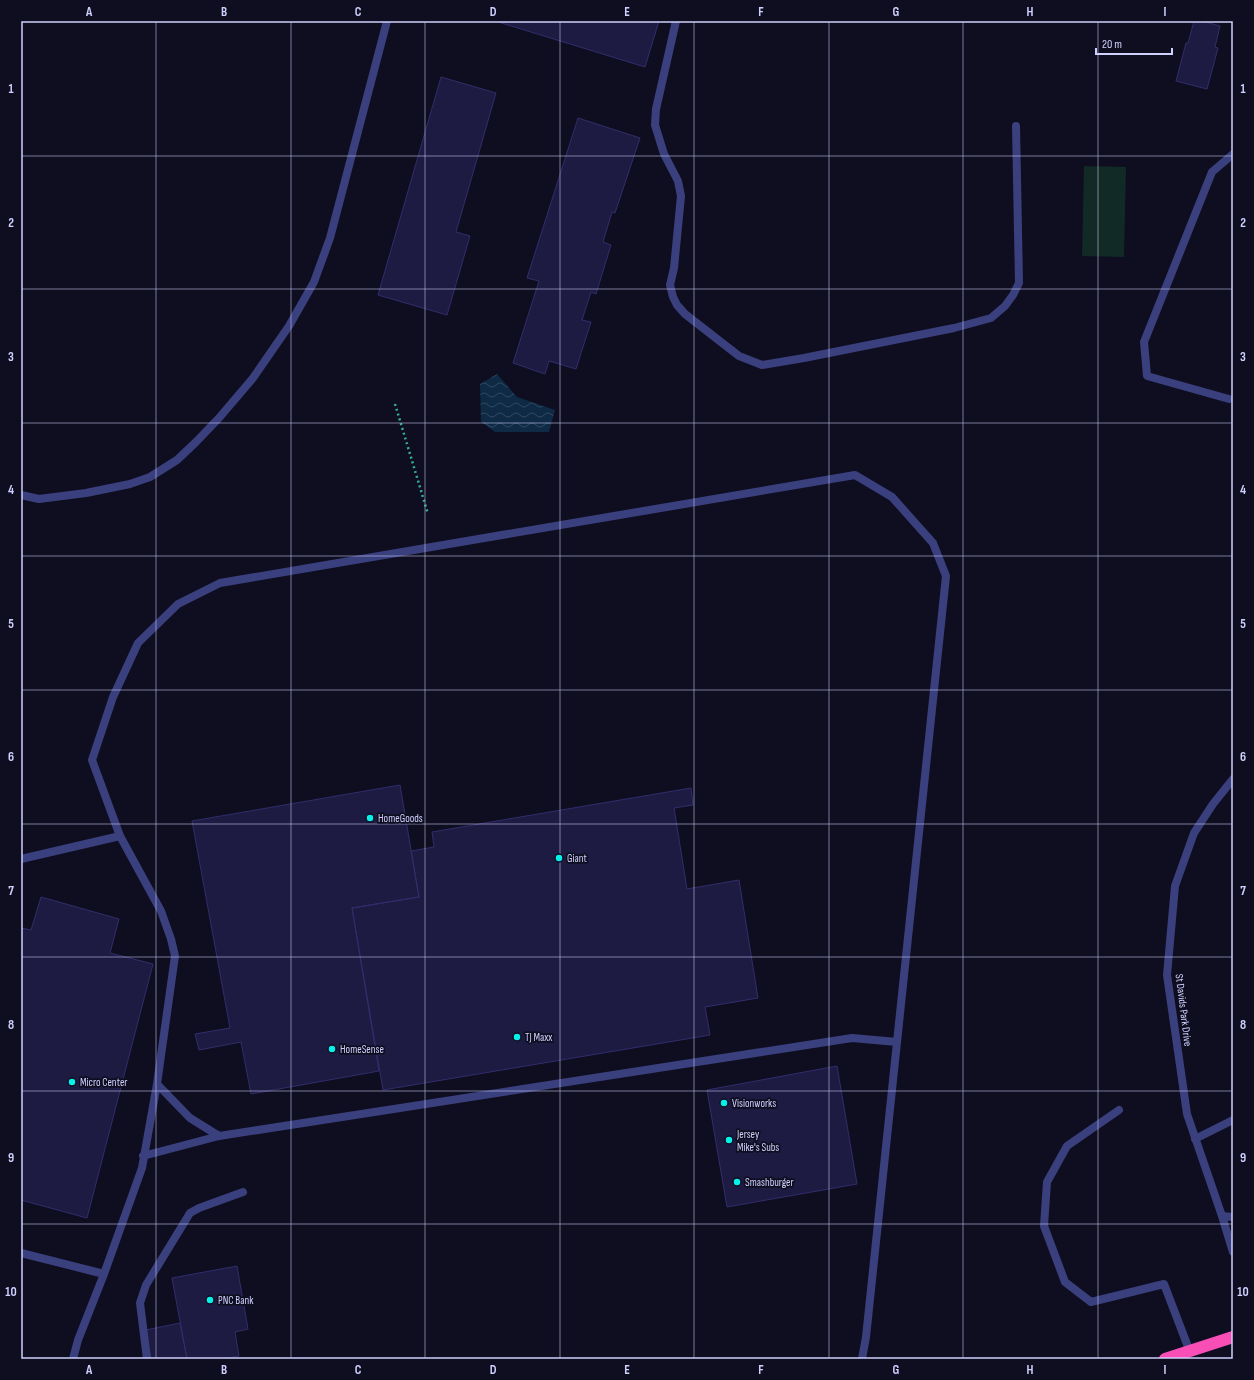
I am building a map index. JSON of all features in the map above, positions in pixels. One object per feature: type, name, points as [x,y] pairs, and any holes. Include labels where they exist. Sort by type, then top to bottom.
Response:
[{"type":"highway","points":[[1165,1359],[1233,1337]]},
{"type":"street","points":[[21,495],[39,499],[86,493],[130,484],[150,477],[177,460],[192,446],[219,418],[253,378],[289,326],[314,282],[330,238],[387,21]]},
{"type":"street","points":[[676,21],[655,117],[658,138],[664,154],[678,181],[681,196],[674,268],[670,285],[677,305],[685,314],[739,356],[752,362],[762,365],[804,358],[954,328],[991,318],[1005,306],[1013,295],[1019,282],[1016,126]]},
{"type":"street","points":[[1229,398],[1147,376],[1144,342],[1212,172],[1233,154]]},
{"type":"street","points":[[73,1359],[78,1340],[104,1274],[142,1168],[157,1084],[175,956],[171,939],[160,911],[120,836],[92,760],[113,697],[138,643],[178,604],[220,583],[855,475],[892,497],[898,503],[933,543],[946,576],[866,1337],[862,1359]]},
{"type":"street","name":"St Davids Park Drive","points":[[1233,779],[1213,804],[1194,833],[1175,886],[1167,975],[1187,1114],[1233,1252]]},
{"type":"street","points":[[21,859],[120,836]]},
{"type":"street","points":[[144,1156],[219,1136],[852,1038],[897,1042]]},
{"type":"street","points":[[157,1084],[190,1118],[219,1136]]},
{"type":"street","points":[[1119,1110],[1067,1146],[1047,1182],[1044,1226],[1065,1282],[1091,1302],[1164,1284],[1190,1352]]},
{"type":"street","points":[[1195,1139],[1233,1120]]},
{"type":"street","points":[[147,1359],[140,1303],[146,1285],[190,1213],[198,1208],[243,1192]]},
{"type":"street","points":[[1222,1216],[1233,1217]]},
{"type":"street","points":[[21,1253],[104,1274]]},
{"type":"path","points":[[395,404],[428,514]]},
{"type":"green space","points":[[1084,166],[1126,167],[1124,257],[1082,256]]},
{"type":"water","points":[[497,374],[517,397],[555,410],[549,432],[495,432],[481,422],[480,384]]},
{"type":"building","points":[[495,21],[659,21],[645,67]]},
{"type":"building","points":[[1194,21],[1202,21],[1220,26],[1215,47],[1218,48],[1207,89],[1176,81],[1186,43],[1188,43]]},
{"type":"building","points":[[441,77],[496,93],[456,232],[470,236],[447,315],[378,295]]},
{"type":"building","points":[[578,118],[640,138],[615,213],[612,212],[603,242],[611,245],[596,294],[591,292],[582,320],[591,322],[576,369],[549,361],[545,374],[513,363],[539,281],[527,278]]},
{"type":"building","points":[[400,785],[419,897],[352,908],[379,1071],[251,1094],[241,1042],[199,1050],[195,1034],[230,1028],[192,821]]},
{"type":"building","points":[[691,788],[693,805],[674,808],[687,889],[739,880],[758,998],[705,1007],[710,1035],[383,1090],[352,908],[419,897],[411,851],[434,847],[432,832]]},
{"type":"building","name":"Micro Center","points":[[41,897],[119,919],[110,953],[153,964],[87,1218],[21,1200],[21,928],[31,930]]},
{"type":"building","points":[[837,1066],[857,1184],[727,1207],[707,1090]]},
{"type":"building","name":"PNC Bank","points":[[237,1266],[248,1329],[235,1332],[239,1356],[223,1359],[187,1359],[172,1278]]},
{"type":"building","points":[[180,1323],[187,1359],[151,1359],[146,1330]]},
{"type":"place","name":"HomeGoods","points":[[370,818]]},
{"type":"place","name":"Giant","points":[[559,858]]},
{"type":"place","name":"TJ Maxx","points":[[517,1037]]},
{"type":"place","name":"HomeSense","points":[[332,1049]]},
{"type":"place","name":"Micro Center","points":[[72,1082]]},
{"type":"place","name":"Visionworks","points":[[724,1103]]},
{"type":"place","name":"Jersey Mike's Subs","points":[[729,1140]]},
{"type":"place","name":"Smashburger","points":[[737,1182]]},
{"type":"place","name":"PNC Bank","points":[[210,1300]]}]
